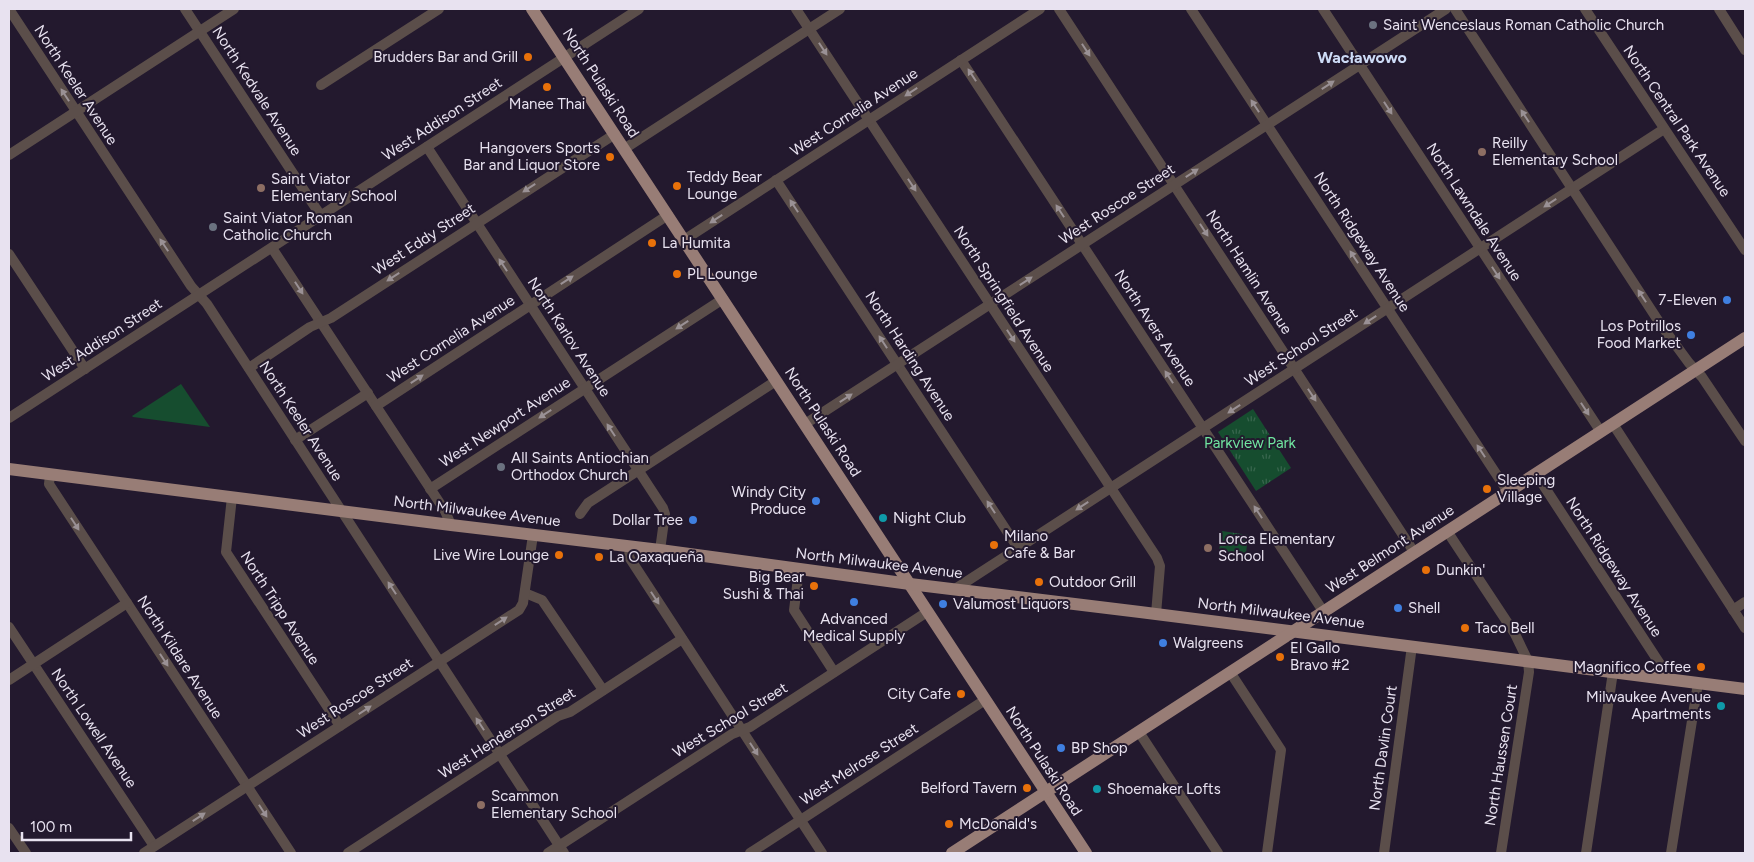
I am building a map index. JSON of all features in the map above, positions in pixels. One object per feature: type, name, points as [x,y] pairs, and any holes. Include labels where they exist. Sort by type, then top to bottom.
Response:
[{"type":"main road","name":"North Pulaski Road","points":[[532,9],[1086,853]]},
{"type":"main road","name":"West Belmont Avenue","points":[[952,853],[1745,338]]},
{"type":"main road","name":"North Milwaukee Avenue","points":[[9,469],[630,546],[799,570],[1745,689]]},
{"type":"street","name":"North Keeler Avenue","points":[[9,9],[191,286],[249,368],[562,850]]},
{"type":"street","name":"North Kedvale Avenue","points":[[185,9],[321,216]]},
{"type":"street","points":[[9,155],[234,9]]},
{"type":"street","points":[[321,85],[439,9]]},
{"type":"street","name":"West Addison Street","points":[[9,418],[639,9]]},
{"type":"street","name":"North Springfield Avenue","points":[[796,9],[1159,562],[1156,614]]},
{"type":"street","points":[[624,148],[840,9]]},
{"type":"street","name":"West Cornelia Avenue","points":[[684,240],[1040,9]]},
{"type":"street","name":"North Hamlin Avenue","points":[[1059,9],[1414,552]]},
{"type":"street","name":"North Ridgeway Avenue","points":[[1191,9],[1508,492]]},
{"type":"street","name":"North Lawndale Avenue","points":[[1323,9],[1600,432]]},
{"type":"street","name":"West Roscoe Street","points":[[805,424],[1446,9]]},
{"type":"street","points":[[1455,9],[1661,325],[1695,371],[1702,377],[1745,441]]},
{"type":"street","points":[[1719,9],[1745,50]]},
{"type":"street","name":"North Central Park Avenue","points":[[1588,10],[1664,129],[1745,250]]},
{"type":"street","name":"North Avers Avenue","points":[[961,60],[1323,611]]},
{"type":"street","name":"West School Street","points":[[955,589],[1664,129]]},
{"type":"street","name":"West Eddy Street","points":[[249,368],[310,327],[331,318],[615,134]]},
{"type":"street","name":"North Karlov Avenue","points":[[427,147],[663,508],[665,514],[660,550]]},
{"type":"street","name":"North Harding Avenue","points":[[776,180],[1018,548]]},
{"type":"street","name":"West Cornelia Avenue","points":[[376,406],[668,215]]},
{"type":"street","points":[[272,248],[445,511],[451,525]]},
{"type":"street","points":[[9,254],[85,369]]},
{"type":"street","name":"West Newport Avenue","points":[[430,489],[723,299]]},
{"type":"street","points":[[580,514],[588,504],[638,470],[776,381]]},
{"type":"street","points":[[296,440],[368,393]]},
{"type":"street","points":[[1613,424],[1745,628]]},
{"type":"street","name":"North Ridgeway Avenue","points":[[1536,474],[1662,667],[1660,678]]},
{"type":"street","name":"North Kildare Avenue","points":[[50,475],[49,484],[291,853]]},
{"type":"street","name":"North Tripp Avenue","points":[[232,497],[226,552],[340,726]]},
{"type":"street","points":[[1447,532],[1515,634],[1528,661]]},
{"type":"street","name":"West Roscoe Street","points":[[144,853],[519,610],[525,593],[533,535]]},
{"type":"street","points":[[630,546],[629,557],[822,853]]},
{"type":"street","points":[[799,570],[794,610],[834,672]]},
{"type":"street","points":[[525,593],[542,600],[603,690]]},
{"type":"street","points":[[1733,610],[1745,602]]},
{"type":"street","points":[[9,680],[127,603]]},
{"type":"street","name":"West School Street","points":[[548,853],[562,850],[732,734],[750,727],[927,612]]},
{"type":"street","name":"North Lowell Avenue","points":[[9,627],[154,846]]},
{"type":"street","name":"West Henderson Street","points":[[348,853],[558,716],[570,712],[682,638]]},
{"type":"street","name":"North Davlin Court","points":[[1384,853],[1412,646]]},
{"type":"street","name":"North Haussen Court","points":[[1501,853],[1529,672],[1528,661]]},
{"type":"street","points":[[1230,672],[1281,750],[1267,853]]},
{"type":"street","points":[[1586,853],[1613,672]]},
{"type":"street","points":[[1671,853],[1698,683]]},
{"type":"street","name":"West Melrose Street","points":[[750,853],[985,700]]},
{"type":"street","points":[[1139,732],[1218,853]]},
{"type":"street","points":[[9,828],[26,853]]},
{"type":"green space","points":[[181,384],[210,427],[132,416]]},
{"type":"green space","name":"Parkview Park","points":[[1253,409],[1291,468],[1256,491],[1218,432]]},
{"type":"green space","points":[[1222,531],[1248,535],[1246,554],[1219,551]]},
{"type":"place","name":"Saint Wenceslaus Roman Catholic Church","points":[[1373,25]]},
{"type":"place","name":"Brudders Bar and Grill","points":[[528,57]]},
{"type":"place","name":"Manee Thai","points":[[547,87]]},
{"type":"place","name":"Reilly Elementary School","points":[[1482,152]]},
{"type":"place","name":"Hangovers Sports Bar and Liquor Store","points":[[610,157]]},
{"type":"place","name":"Teddy Bear Lounge","points":[[677,186]]},
{"type":"place","name":"Saint Viator Elementary School","points":[[261,188]]},
{"type":"place","name":"Saint Viator Roman Catholic Church","points":[[213,227]]},
{"type":"place","name":"La Humita","points":[[652,243]]},
{"type":"place","name":"PL Lounge","points":[[677,274]]},
{"type":"place","name":"7-Eleven","points":[[1727,300]]},
{"type":"place","name":"Los Potrillos Food Market","points":[[1691,335]]},
{"type":"place","name":"All Saints Antiochian Orthodox Church","points":[[501,467]]},
{"type":"place","name":"Sleeping Village","points":[[1487,489]]},
{"type":"place","name":"Windy City Produce","points":[[816,501]]},
{"type":"place","name":"Night Club","points":[[883,518]]},
{"type":"place","name":"Dollar Tree","points":[[693,520]]},
{"type":"place","name":"Milano Cafe & Bar","points":[[994,545]]},
{"type":"place","name":"Lorca Elementary School","points":[[1208,548]]},
{"type":"place","name":"Live Wire Lounge","points":[[559,555]]},
{"type":"place","name":"La Oaxaqueña","points":[[599,557]]},
{"type":"place","name":"Dunkin'","points":[[1426,570]]},
{"type":"place","name":"Outdoor Grill","points":[[1039,582]]},
{"type":"place","name":"Big Bear Sushi & Thai","points":[[814,586]]},
{"type":"place","name":"Advanced Medical Supply","points":[[854,602]]},
{"type":"place","name":"Valumost Liquors","points":[[943,604]]},
{"type":"place","name":"Shell","points":[[1398,608]]},
{"type":"place","name":"Taco Bell","points":[[1465,628]]},
{"type":"place","name":"Walgreens","points":[[1163,643]]},
{"type":"place","name":"El Gallo Bravo #2","points":[[1280,657]]},
{"type":"place","name":"Magnifico Coffee","points":[[1701,667]]},
{"type":"place","name":"City Cafe","points":[[961,694]]},
{"type":"place","name":"Milwaukee Avenue Apartments","points":[[1721,706]]},
{"type":"place","name":"BP Shop","points":[[1061,748]]},
{"type":"place","name":"Belford Tavern","points":[[1027,788]]},
{"type":"place","name":"Shoemaker Lofts","points":[[1097,789]]},
{"type":"place","name":"Scammon Elementary School","points":[[481,805]]},
{"type":"place","name":"McDonald's","points":[[949,824]]},
{"type":"district","name":"Wacławowo","points":[[1362,57]]}]
